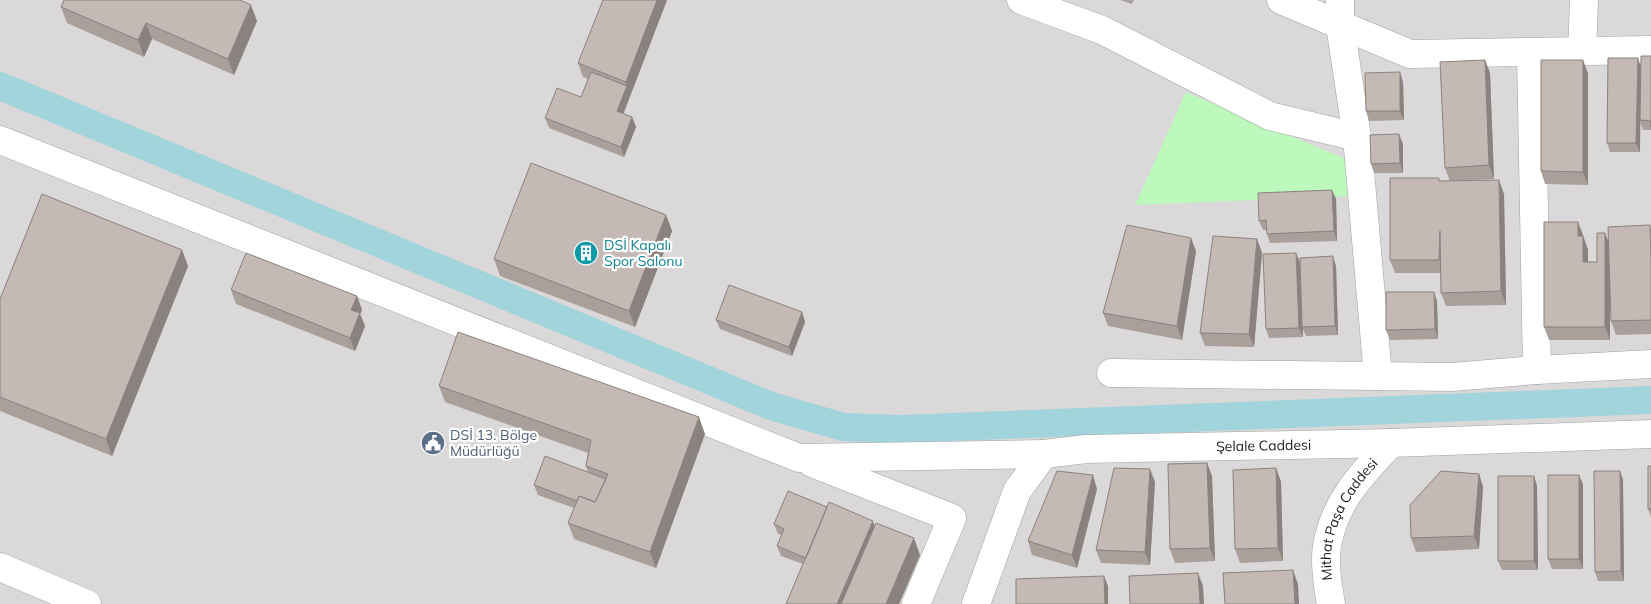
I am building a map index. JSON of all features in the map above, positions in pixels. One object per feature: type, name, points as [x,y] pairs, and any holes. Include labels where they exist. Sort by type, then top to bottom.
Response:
[{"type":"street","points":[[1021,0],[1102,30],[1270,116],[1358,137]]},
{"type":"street","points":[[1282,0],[1340,12],[1410,54],[1651,50]]},
{"type":"street","points":[[1582,51],[1584,0]]},
{"type":"street","points":[[1340,12],[1358,137],[1378,376]]},
{"type":"street","points":[[1531,52],[1537,370]]},
{"type":"street","points":[[0,140],[952,518],[916,604]]},
{"type":"street","points":[[1111,373],[1452,377],[1651,364]]},
{"type":"street","name":"Şelale Caddesi","points":[[800,458],[1044,454],[1086,449],[1391,443],[1651,434]]},
{"type":"street","name":"Mithat Paşa Caddesi","points":[[1331,604],[1326,548],[1337,510],[1358,478],[1391,443]]},
{"type":"street","points":[[976,604],[1017,491],[1044,454]]},
{"type":"street","points":[[0,567],[87,604]]},
{"type":"shaded area","points":[[0,0],[1651,0],[1651,604],[0,604]]},
{"type":"green space","points":[[1186,92],[1346,159],[1351,196],[1135,205]]},
{"type":"building","points":[[64,0],[240,0],[251,5],[228,59],[146,23],[138,40],[61,7]]},
{"type":"building","points":[[603,0],[657,0],[626,82],[578,63]]},
{"type":"building","points":[[1641,56],[1651,56],[1651,121],[1640,120]]},
{"type":"building","points":[[1608,58],[1638,58],[1636,143],[1607,143]]},
{"type":"building","points":[[1485,60],[1489,165],[1445,168],[1440,62]]},
{"type":"building","points":[[1541,60],[1583,60],[1583,172],[1541,171]]},
{"type":"building","points":[[591,72],[627,86],[617,111],[632,117],[621,147],[545,118],[557,88],[581,97]]},
{"type":"building","points":[[1400,72],[1400,111],[1366,111],[1365,73]]},
{"type":"building","points":[[1399,134],[1400,163],[1371,164],[1370,135]]},
{"type":"building","name":"DSİ Kapalı Spor Salonu","points":[[531,163],[666,215],[629,311],[494,259]]},
{"type":"building","points":[[1390,178],[1439,178],[1439,181],[1499,180],[1501,291],[1441,293],[1440,231],[1439,260],[1390,260]]},
{"type":"building","points":[[1332,190],[1334,231],[1267,234],[1266,220],[1259,221],[1258,193]]},
{"type":"building","points":[[42,194],[182,250],[106,439],[0,397],[0,299]]},
{"type":"building","points":[[1544,222],[1578,222],[1578,236],[1583,236],[1583,262],[1597,262],[1597,233],[1605,233],[1605,327],[1544,327]]},
{"type":"building","points":[[1127,225],[1191,238],[1177,326],[1103,313]]},
{"type":"building","points":[[1650,225],[1651,320],[1611,321],[1608,227]]},
{"type":"building","points":[[1213,236],[1257,239],[1249,334],[1200,333]]},
{"type":"building","points":[[246,253],[357,296],[351,310],[360,313],[350,338],[231,290]]},
{"type":"building","points":[[1296,253],[1299,328],[1266,329],[1263,254]]},
{"type":"building","points":[[1333,256],[1335,326],[1302,327],[1300,258]]},
{"type":"building","points":[[729,285],[802,312],[789,347],[716,320]]},
{"type":"building","points":[[1386,292],[1434,292],[1435,329],[1386,330]]},
{"type":"building","points":[[458,332],[699,417],[650,552],[568,523],[579,496],[595,502],[608,474],[586,466],[591,440],[439,386]]},
{"type":"building","points":[[545,456],[606,479],[595,502],[579,496],[577,501],[534,485]]},
{"type":"building","points":[[1207,463],[1210,548],[1170,549],[1168,464]]},
{"type":"building","points":[[1648,466],[1651,466],[1651,509],[1648,509]]},
{"type":"building","points":[[1114,468],[1150,469],[1145,552],[1096,550]]},
{"type":"building","points":[[1276,468],[1278,548],[1235,549],[1233,470]]},
{"type":"building","points":[[1057,471],[1093,475],[1072,555],[1028,541]]},
{"type":"building","points":[[1441,471],[1479,474],[1474,536],[1411,538],[1410,505]]},
{"type":"building","points":[[1594,471],[1620,471],[1621,571],[1595,572]]},
{"type":"building","points":[[1548,475],[1579,475],[1579,559],[1548,559]]},
{"type":"building","points":[[1498,476],[1534,476],[1534,561],[1498,561]]},
{"type":"building","points":[[788,491],[827,507],[806,558],[777,546],[784,529],[774,524]]},
{"type":"building","points":[[829,502],[873,521],[837,604],[786,604]]},
{"type":"building","points":[[876,523],[914,538],[886,604],[841,604]]},
{"type":"building","points":[[1293,570],[1295,604],[1225,604],[1223,573]]},
{"type":"building","points":[[1198,573],[1200,604],[1130,604],[1129,576]]},
{"type":"building","points":[[1104,576],[1105,604],[1016,604],[1016,579]]},
{"type":"waterway","points":[[0,86],[771,406],[843,427],[901,429],[1651,400]]},
{"type":"place","name":"DSİ Kapalı Spor Salonu","points":[[586,253]]},
{"type":"place","name":"DSİ 13. Bölge Müdürlüğü","points":[[433,443]]}]
